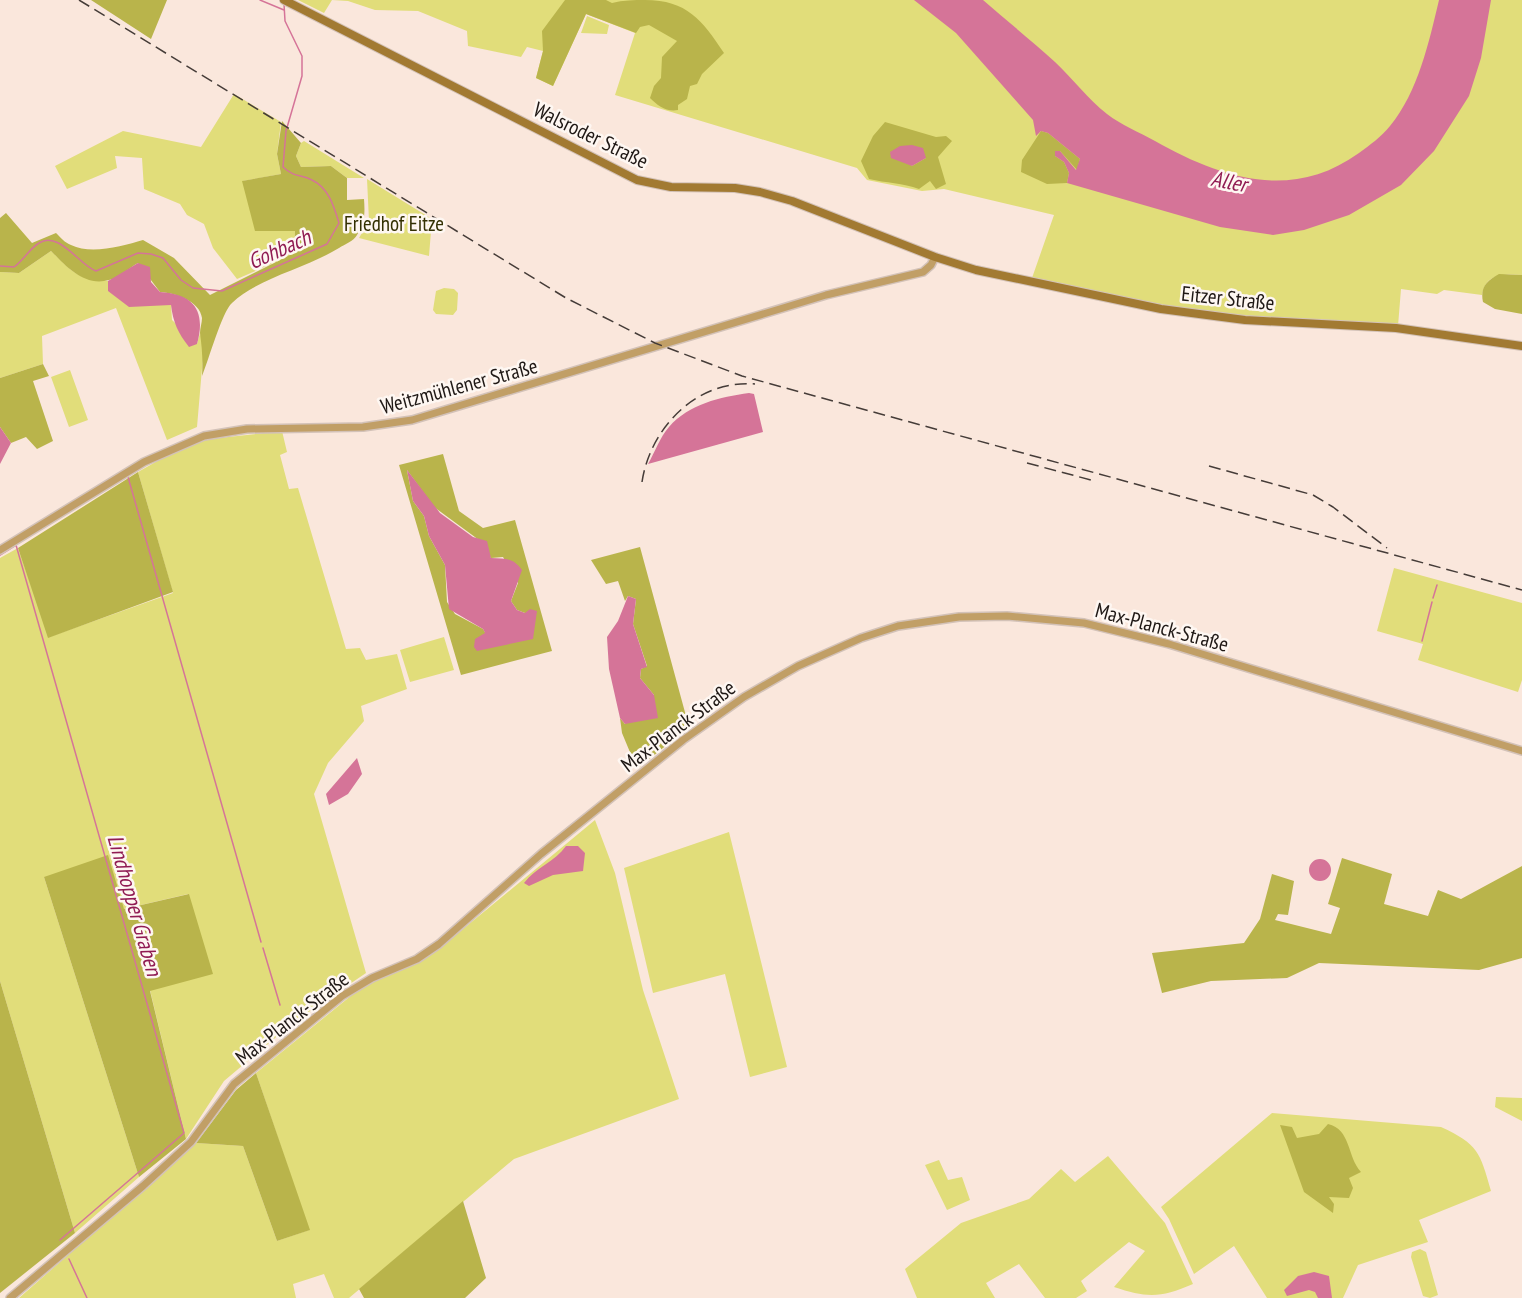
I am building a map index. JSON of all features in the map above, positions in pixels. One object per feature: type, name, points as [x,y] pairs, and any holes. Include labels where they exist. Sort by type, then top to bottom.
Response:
[{"type":"main road","name":"Walsroder Straße","points":[[284,0],[637,180],[671,187],[735,188],[760,192],[792,201],[935,256]]},
{"type":"main road","name":"Eitzer Straße","points":[[935,256],[976,270],[1161,309],[1245,320],[1396,328],[1522,346]]},
{"type":"street","name":"Weitzmühlener Straße","points":[[0,550],[138,465],[180,444],[204,436],[247,429],[363,427],[412,420],[826,295],[923,272],[931,265],[935,256]]},
{"type":"street","name":"Max-Planck-Straße","points":[[10,1298],[159,1172],[191,1142],[234,1084],[342,996],[372,978],[417,959],[439,944],[541,854],[683,740],[744,697],[798,666],[861,638],[898,626],[959,617],[1007,616],[1084,623],[1169,644],[1522,751]]},
{"type":"green space","points":[[298,0],[332,0],[324,13]]},
{"type":"green space","points":[[332,0],[1522,0],[1522,275],[1496,276],[1487,282],[1482,295],[1444,290],[1437,294],[1401,289],[1398,326],[1244,318],[1161,306],[1032,278],[1054,215],[944,189],[922,191],[867,180],[857,168],[615,95],[635,33],[586,14],[553,86],[536,78],[543,51],[527,47],[521,57],[468,46],[467,31],[418,11],[375,10],[348,1]]},
{"type":"green space","points":[[587,16],[609,25],[607,34],[581,33]]},
{"type":"green space","points":[[234,94],[281,122],[277,154],[281,174],[243,181],[295,231],[294,254],[237,279],[213,248],[204,224],[187,215],[180,204],[144,189],[142,158],[115,156],[117,168],[67,189],[55,166],[123,131],[201,147]]},
{"type":"green space","points":[[304,141],[364,178],[347,178],[331,166],[301,167],[296,156]]},
{"type":"green space","name":"Friedhof Eitze","points":[[367,179],[432,219],[429,256],[359,238],[369,221]]},
{"type":"green space","points":[[51,251],[76,273],[108,281],[108,291],[171,305],[172,320],[197,344],[200,333],[204,345],[197,427],[167,440],[116,308],[42,336],[43,364],[0,378],[0,272],[19,273]]},
{"type":"green space","points":[[444,288],[454,289],[458,293],[457,310],[453,315],[436,314],[433,310],[436,291]]},
{"type":"green space","points":[[70,370],[88,420],[69,427],[51,377]]},
{"type":"green space","points":[[282,431],[287,452],[280,455],[289,489],[298,488],[346,649],[360,648],[366,660],[397,654],[407,689],[361,706],[364,721],[328,763],[314,794],[366,973],[294,1022],[224,1081],[186,1139],[150,990],[188,894],[124,909],[44,877],[139,1177],[75,1233],[0,981],[0,558],[18,548],[49,637],[173,593],[138,472],[182,447],[201,440]]},
{"type":"green space","points":[[1394,568],[1522,603],[1522,680],[1518,692],[1418,660],[1423,644],[1377,631]]},
{"type":"green space","points":[[444,637],[454,670],[410,682],[400,650]]},
{"type":"green space","points":[[595,820],[615,873],[643,990],[679,1099],[514,1159],[349,1298],[334,1298],[324,1274],[293,1284],[296,1298],[19,1298],[196,1143],[243,1146],[277,1241],[309,1230],[256,1073],[363,986],[421,959],[451,939]]},
{"type":"green space","points":[[729,832],[787,1067],[750,1077],[725,974],[653,993],[624,868]]},
{"type":"green space","points":[[1496,1097],[1522,1098],[1522,1121],[1495,1107]]},
{"type":"green space","points":[[1272,1113],[1441,1127],[1463,1139],[1476,1151],[1484,1167],[1491,1191],[1419,1220],[1428,1242],[1358,1265],[1343,1298],[1267,1298],[1234,1246],[1194,1274],[1169,1219],[1161,1207]]},
{"type":"green space","points":[[1108,1156],[1165,1223],[1193,1284],[1172,1292],[1154,1295],[1114,1287],[1145,1251],[1129,1242],[1081,1281],[1087,1291],[1076,1298],[1045,1298],[1019,1264],[986,1283],[995,1298],[917,1298],[905,1269],[961,1223],[1029,1199],[1061,1169],[1075,1182]]},
{"type":"green space","points":[[939,1160],[948,1180],[962,1177],[970,1200],[947,1210],[925,1165]]},
{"type":"green space","points":[[1420,1249],[1426,1252],[1438,1295],[1430,1298],[1423,1296],[1411,1257],[1412,1252]]},
{"type":"shaded area","points":[[91,0],[167,0],[151,39]]},
{"type":"shaded area","points":[[565,0],[606,0],[612,3],[645,0],[672,4],[692,14],[724,53],[702,74],[697,84],[690,86],[687,99],[678,105],[678,110],[666,109],[650,98],[654,86],[661,78],[662,57],[677,41],[649,25],[640,27],[636,33],[586,14],[553,86],[536,78],[543,51],[542,31]]},
{"type":"shaded area","points":[[282,121],[301,143],[296,156],[301,167],[331,166],[347,178],[347,200],[364,199],[363,222],[356,237],[349,242],[255,287],[232,303],[220,326],[202,376],[200,333],[202,318],[200,312],[186,299],[160,292],[138,263],[113,279],[92,281],[76,274],[51,251],[19,273],[0,272],[0,218],[6,213],[32,243],[56,233],[69,244],[88,249],[107,249],[143,240],[174,258],[210,295],[294,253],[295,231],[255,231],[242,181],[281,174],[277,154]]},
{"type":"shaded area","points":[[885,122],[936,137],[946,136],[952,141],[938,157],[946,184],[936,189],[930,181],[919,189],[869,179],[861,161],[873,136]],"holes":[[[890,152],[926,158],[912,166]]]},
{"type":"shaded area","points":[[1041,131],[1048,133],[1080,159],[1077,170],[1060,151],[1055,156],[1064,162],[1069,173],[1067,183],[1047,184],[1021,172],[1022,160]]},
{"type":"shaded area","points":[[1499,274],[1522,275],[1522,314],[1495,309],[1483,302],[1482,293],[1485,285]]},
{"type":"shaded area","points":[[43,364],[49,376],[33,381],[53,441],[37,449],[26,437],[11,443],[0,427],[0,378]]},
{"type":"shaded area","points":[[443,454],[459,511],[483,528],[515,520],[552,651],[461,675],[399,465]],"holes":[[[407,470],[434,507],[479,540],[491,558],[503,557],[518,583],[511,601],[517,610],[525,613],[474,647],[486,634],[483,629],[455,614],[447,602],[445,565],[429,536],[424,516],[413,501]]]},
{"type":"shaded area","points":[[138,472],[173,592],[48,638],[18,548]]},
{"type":"shaded area","points":[[640,547],[689,727],[637,769],[622,733],[620,718],[625,724],[654,695],[640,678],[641,669],[647,666],[633,624],[636,599],[628,596],[625,601],[618,581],[606,584],[591,560]]},
{"type":"shaded area","points":[[108,855],[124,909],[189,894],[213,974],[150,991],[186,1139],[139,1177],[44,877]]},
{"type":"shaded area","points":[[1342,858],[1392,874],[1384,904],[1428,916],[1438,890],[1461,899],[1522,866],[1522,958],[1479,970],[1319,963],[1287,978],[1211,981],[1162,993],[1152,953],[1244,943],[1260,919],[1272,874],[1294,881],[1288,915],[1278,914],[1275,920],[1331,934],[1340,908],[1328,904]]},
{"type":"shaded area","points":[[0,981],[75,1233],[0,1293]]},
{"type":"shaded area","points":[[256,1073],[310,1230],[277,1241],[243,1146],[196,1143],[236,1090]]},
{"type":"shaded area","points":[[1328,1124],[1335,1127],[1345,1137],[1361,1172],[1349,1178],[1353,1188],[1349,1198],[1329,1197],[1334,1204],[1333,1213],[1304,1192],[1280,1125],[1292,1127],[1297,1138],[1319,1134]]},
{"type":"shaded area","points":[[463,1201],[486,1278],[465,1298],[364,1298],[359,1289]]},
{"type":"water","name":"Aller","points":[[914,0],[983,0],[1055,62],[1100,108],[1118,122],[1205,165],[1256,179],[1282,180],[1308,177],[1333,168],[1359,153],[1387,130],[1400,113],[1415,82],[1439,0],[1491,0],[1481,58],[1469,96],[1434,151],[1401,185],[1349,215],[1304,230],[1273,235],[1220,227],[1067,183],[1069,173],[1064,162],[1055,156],[1055,151],[1060,151],[1076,170],[1080,159],[1048,133],[1041,131],[1036,136],[1033,120],[956,33]]},
{"type":"water","points":[[912,145],[923,148],[926,158],[912,166],[891,158],[890,152],[900,146]]},
{"type":"water","points":[[138,263],[150,267],[151,282],[160,292],[182,296],[195,307],[200,323],[197,344],[189,347],[182,337],[171,305],[129,307],[108,291],[108,281]]},
{"type":"water","points":[[754,394],[763,432],[648,464],[660,440],[677,419],[695,407],[716,399]]},
{"type":"water","points":[[0,427],[11,443],[0,464]]},
{"type":"water","points":[[407,470],[440,513],[473,537],[487,541],[491,558],[512,561],[522,570],[511,601],[517,610],[525,613],[530,609],[537,611],[533,639],[477,651],[474,647],[475,639],[485,633],[483,629],[449,609],[445,565],[429,536],[424,516],[413,501]]},
{"type":"water","points":[[628,596],[636,599],[633,624],[647,667],[641,669],[640,678],[654,695],[658,718],[625,724],[620,718],[609,669],[607,637],[618,621]]},
{"type":"water","points":[[357,758],[362,774],[348,794],[329,805],[326,794]]},
{"type":"water","points":[[566,846],[578,846],[585,853],[583,871],[553,875],[529,886],[524,883],[562,852]]},
{"type":"water","points":[[1320,859],[1328,862],[1331,870],[1328,878],[1320,881],[1312,878],[1309,870],[1312,862]]},
{"type":"water","points":[[1314,1272],[1329,1276],[1332,1298],[1318,1298],[1315,1292],[1309,1290],[1287,1296],[1284,1290],[1298,1276]]},
{"type":"waterway","points":[[260,0],[284,10]]},
{"type":"waterway","name":"Gohbach","points":[[0,266],[14,267],[35,245],[47,240],[62,245],[96,271],[138,253],[151,254],[163,258],[181,280],[193,288],[222,291],[327,244],[339,223],[330,198],[318,183],[291,173],[283,167],[286,131],[302,76],[302,56],[285,21],[284,4]]},
{"type":"waterway","points":[[128,477],[261,942]]},
{"type":"waterway","name":"Lindhopper Graben","points":[[0,555],[16,545],[184,1133],[60,1240]]},
{"type":"waterway","points":[[1433,598],[1437,585]]},
{"type":"waterway","points":[[1422,641],[1432,602]]},
{"type":"waterway","points":[[263,948],[280,1005]]},
{"type":"waterway","name":"Lindhopper Graben","points":[[69,1259],[87,1298]]},
{"type":"railway","points":[[79,0],[566,298],[655,343],[742,376],[1522,590]]},
{"type":"railway","points":[[642,482],[655,443],[680,411],[696,399],[714,390],[734,385],[755,384]]},
{"type":"railway","points":[[1027,463],[1091,480]]},
{"type":"railway","points":[[1209,466],[1313,495],[1333,507],[1387,548]]}]
